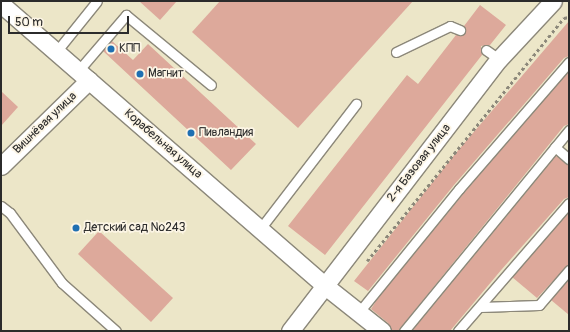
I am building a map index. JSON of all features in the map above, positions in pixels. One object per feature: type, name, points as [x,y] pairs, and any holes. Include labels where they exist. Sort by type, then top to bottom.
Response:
[{"type":"street","name":"2-я Базовая улица","points":[[290,331],[493,54],[554,1]]},
{"type":"street","name":"Корабельная улица","points":[[1,4],[324,285],[380,330]]},
{"type":"street","name":"Вишнёвая улица","points":[[1,166],[84,76]]},
{"type":"lane","points":[[56,52],[97,1]]},
{"type":"lane","points":[[84,76],[126,15],[210,85]]},
{"type":"lane","points":[[396,52],[450,26],[460,30]]},
{"type":"lane","points":[[359,312],[459,189],[569,62]]},
{"type":"lane","points":[[260,229],[356,104]]},
{"type":"lane","points":[[404,331],[569,130]]},
{"type":"lane","points":[[555,146],[569,159]]},
{"type":"lane","points":[[458,331],[569,203]]},
{"type":"lane","points":[[1,206],[10,213],[62,283],[112,329]]},
{"type":"lane","points":[[480,307],[539,305],[569,270]]},
{"type":"path","points":[[365,263],[564,18],[569,17]]},
{"type":"building","points":[[139,1],[177,1],[160,20]]},
{"type":"building","points":[[220,1],[413,1],[298,128],[192,32]]},
{"type":"building","points":[[480,5],[506,25],[490,45],[481,46],[482,55],[325,255],[288,226],[407,75],[418,84],[456,35],[464,34],[464,26]]},
{"type":"building","points":[[569,21],[569,56],[564,58],[454,185],[368,291],[354,281],[455,154]]},
{"type":"building","points":[[112,41],[133,60],[148,44],[256,144],[231,170],[103,51]]},
{"type":"building","points":[[569,71],[569,124],[564,126],[398,331],[392,331],[388,323],[371,309],[378,298],[464,193]]},
{"type":"building","points":[[1,91],[18,107],[1,126]]},
{"type":"building","points":[[556,156],[569,165],[569,197],[564,199],[450,331],[412,331]]},
{"type":"building","points":[[569,212],[569,264],[537,298],[512,277]]},
{"type":"building","points":[[99,231],[173,298],[151,322],[78,254]]},
{"type":"building","points":[[569,279],[569,315],[551,300]]},
{"type":"place","name":"КПП","points":[[111,49]]},
{"type":"place","name":"Магнит","points":[[140,74]]},
{"type":"place","name":"Пивландия","points":[[191,133]]},
{"type":"place","name":"Детский сад №243","points":[[76,228]]}]
